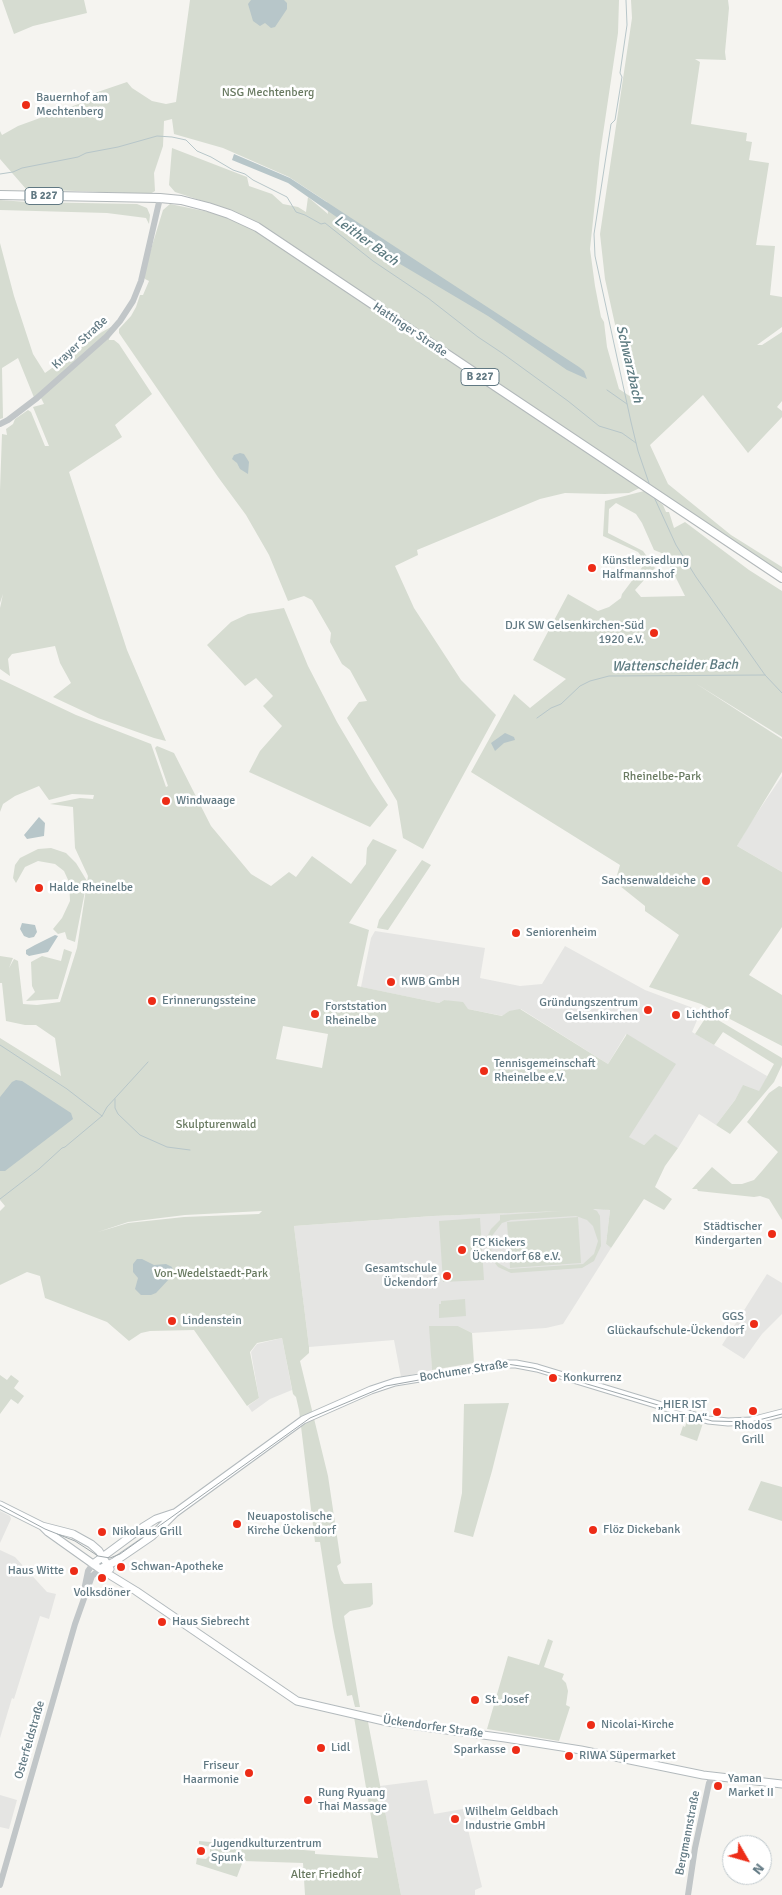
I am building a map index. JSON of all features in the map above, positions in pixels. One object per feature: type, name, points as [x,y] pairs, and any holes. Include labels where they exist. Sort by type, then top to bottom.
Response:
[{"type":"main road","name":"Hattinger Straße","points":[[0,195],[181,200],[229,214],[257,227],[782,578]]},
{"type":"main road","name":"Bochumer Straße","points":[[100,1569],[108,1566],[152,1536],[175,1513],[308,1418],[382,1386],[440,1374],[516,1364],[538,1368],[708,1420],[720,1422],[750,1421],[782,1413]]},
{"type":"main road","points":[[0,1504],[42,1526],[74,1534],[91,1544],[102,1556]]},
{"type":"main road","name":"Bochumer Straße","points":[[92,1564],[156,1519],[175,1513]]},
{"type":"main road","points":[[42,1526],[92,1564]]},
{"type":"main road","name":"Ückendorfer Straße","points":[[102,1556],[119,1580]]},
{"type":"main road","name":"Ückendorfer Straße","points":[[92,1564],[119,1580],[297,1701],[388,1722],[581,1750],[713,1776],[782,1784]]},
{"type":"street","name":"Krayer Straße","points":[[0,424],[37,398],[107,336],[120,321],[133,301],[141,281],[160,198]]},
{"type":"street","name":"Osterfeldstraße","points":[[83,1602],[85,1582],[92,1564]]},
{"type":"street","name":"Osterfeldstraße","points":[[0,1885],[83,1602],[92,1576],[100,1569]]},
{"type":"street","name":"Bergmannstraße","points":[[688,1895],[706,1797],[709,1783],[713,1776]]},
{"type":"shaded area","points":[[251,0],[284,0],[287,3],[287,9],[275,27],[271,28],[265,23],[260,26],[253,21],[248,4]]},
{"type":"shaded area","points":[[234,154],[290,178],[579,367],[584,371],[587,379],[567,370],[488,316],[395,261],[378,246],[288,183],[232,160]]},
{"type":"shaded area","points":[[244,454],[249,462],[248,474],[240,469],[232,459],[234,455]]},
{"type":"shaded area","points":[[505,733],[514,737],[515,740],[504,743],[495,751],[491,743]]},
{"type":"shaded area","points":[[782,776],[782,872],[737,846]]},
{"type":"shaded area","points":[[39,817],[45,823],[44,836],[27,839],[24,835]]},
{"type":"shaded area","points":[[22,923],[35,925],[37,932],[34,937],[24,936],[20,929]]},
{"type":"shaded area","points":[[375,931],[485,948],[480,978],[520,986],[542,984],[565,946],[645,990],[701,1011],[692,1032],[767,1076],[766,1080],[759,1092],[743,1086],[716,1125],[699,1114],[678,1148],[655,1135],[644,1145],[628,1137],[626,1034],[608,1064],[521,1009],[519,1011],[509,1011],[503,1016],[468,1009],[457,1003],[444,1000],[439,1003],[361,987],[371,938]]},
{"type":"shaded area","points":[[55,935],[58,936],[48,952],[29,956],[26,954],[26,950]]},
{"type":"shaded area","points":[[16,1080],[22,1081],[71,1113],[73,1119],[5,1171],[0,1171],[0,1097],[12,1082]]},
{"type":"shaded area","name":"Gesamtschule Ückendorf","points":[[610,1210],[606,1244],[611,1248],[563,1324],[546,1328],[472,1333],[458,1326],[430,1326],[432,1370],[401,1377],[394,1340],[309,1347],[294,1226],[433,1216]]},
{"type":"shaded area","points":[[137,1259],[142,1259],[154,1265],[166,1264],[172,1267],[173,1272],[170,1278],[156,1293],[141,1295],[135,1289],[138,1278],[133,1272],[133,1264]]},
{"type":"shaded area","name":"GGS Glückaufschule-Ückendorf","points":[[767,1274],[782,1283],[782,1314],[762,1334],[744,1359],[722,1345]]},
{"type":"shaded area","points":[[282,1338],[292,1390],[270,1399],[252,1412],[248,1406],[259,1398],[251,1352],[257,1344]]},
{"type":"shaded area","points":[[0,1511],[10,1516],[11,1519],[0,1543]]},
{"type":"shaded area","points":[[0,1550],[15,1557],[47,1592],[56,1594],[49,1619],[40,1616],[0,1738]]},
{"type":"shaded area","points":[[427,1780],[434,1814],[463,1809],[482,1887],[475,1890],[475,1895],[401,1895],[380,1786]]},
{"type":"shaded area","points":[[0,1795],[17,1800],[9,1829],[0,1827]]},
{"type":"green space","points":[[2,0],[84,0],[87,13],[33,26],[14,34]]},
{"type":"green space","name":"NSG Mechtenberg","points":[[190,0],[619,0],[618,33],[600,154],[590,249],[607,347],[619,389],[631,397],[605,279],[600,234],[632,18],[631,0],[728,0],[726,60],[695,59],[700,62],[691,124],[747,133],[746,141],[752,142],[749,160],[769,163],[756,245],[775,246],[770,295],[782,297],[782,327],[757,345],[762,345],[782,332],[782,401],[777,407],[782,411],[782,417],[748,453],[703,395],[650,445],[668,484],[731,535],[782,567],[782,574],[233,214],[233,211],[175,192],[169,185],[172,148],[247,177],[249,186],[272,194],[283,204],[298,207],[306,212],[308,197],[328,214],[327,202],[289,177],[223,148],[174,134],[172,119],[164,121],[163,146],[154,173],[155,191],[150,194],[26,189],[0,159],[0,131],[2,135],[18,126],[84,102],[83,97],[127,82],[132,88],[152,101],[166,104],[176,102]]},
{"type":"green space","points":[[0,200],[137,204],[147,208],[150,215],[149,224],[146,218],[107,213],[0,210]]},
{"type":"green space","points":[[170,204],[228,216],[256,229],[642,487],[629,493],[565,493],[540,499],[417,550],[418,555],[395,566],[414,608],[461,680],[496,715],[423,849],[403,838],[397,801],[347,718],[359,702],[367,701],[350,670],[342,664],[330,642],[331,633],[312,600],[304,596],[288,601],[269,555],[246,515],[119,333],[119,329],[131,316],[140,295],[143,295],[149,281],[143,275],[163,210]]},
{"type":"green space","points":[[0,243],[14,296],[33,354],[45,373],[111,327],[109,340],[114,340],[119,344],[152,394],[115,425],[122,437],[69,472],[127,650],[166,741],[98,718],[53,697],[71,683],[60,663],[55,646],[12,654],[8,659],[10,676],[0,669],[0,608],[3,594],[0,603],[2,434],[7,435],[6,429],[13,424],[15,419],[28,410],[31,412],[45,446],[49,446],[33,407],[44,404],[40,396],[35,400],[18,358],[2,368],[3,418],[0,419]]},
{"type":"green space","name":"Rheinelbe-Park","points":[[644,491],[663,505],[666,512],[669,512],[674,528],[685,522],[749,570],[782,591],[782,737],[695,683],[782,739],[782,772],[737,846],[782,872],[782,927],[749,975],[782,995],[782,1046],[701,1004],[649,987],[679,935],[645,911],[645,906],[615,882],[620,865],[471,772],[514,694],[530,708],[566,679],[533,660],[568,594],[598,611],[609,607],[621,598],[646,562],[638,552],[603,536],[605,501]],"holes":[[[616,503],[636,514],[654,550],[664,554],[685,596],[641,597],[635,590],[655,568],[643,551],[608,533],[609,509]]]},
{"type":"green space","points":[[284,608],[308,666],[337,722],[388,805],[370,827],[249,772],[260,751],[282,726],[263,706],[273,696],[256,678],[245,686],[207,645],[231,622],[248,614]]},
{"type":"green space","name":"Skulpturenwald","points":[[0,679],[76,715],[151,744],[166,787],[168,786],[155,748],[157,746],[174,753],[211,826],[251,874],[271,886],[289,872],[296,877],[312,856],[351,884],[366,864],[367,848],[373,839],[397,850],[349,923],[369,930],[357,986],[439,1003],[444,1000],[463,1002],[468,1009],[502,1016],[509,1011],[520,1009],[608,1064],[627,1034],[676,1064],[629,1137],[644,1145],[655,1134],[678,1148],[665,1166],[655,1187],[672,1199],[664,1210],[644,1199],[611,1248],[606,1244],[610,1210],[593,1209],[600,1216],[601,1246],[594,1261],[582,1268],[511,1273],[498,1267],[489,1255],[486,1245],[488,1235],[500,1220],[500,1215],[562,1211],[433,1216],[294,1226],[309,1347],[309,1353],[300,1361],[328,1476],[341,1563],[337,1566],[344,1584],[372,1583],[373,1604],[370,1607],[350,1611],[344,1616],[360,1707],[355,1707],[352,1695],[347,1696],[333,1627],[320,1542],[315,1542],[299,1410],[296,1397],[293,1394],[282,1338],[257,1343],[250,1352],[259,1398],[247,1406],[194,1330],[150,1331],[141,1333],[129,1341],[107,1322],[45,1298],[40,1276],[27,1272],[0,1285],[0,1211],[5,1206],[0,1200],[0,1038],[61,1076],[55,1038],[36,1025],[6,1021],[2,983],[0,983],[0,956],[13,958],[9,968],[14,959],[18,961],[23,1004],[37,1005],[60,1002],[77,948],[88,876],[75,848],[73,807],[50,804],[80,798],[93,799],[94,795],[72,794],[49,800],[39,786],[15,796],[3,804],[0,812]],"holes":[[[283,1026],[328,1034],[322,1068],[276,1059]],[[262,1211],[259,1214],[184,1217],[128,1223],[98,1232],[128,1222],[185,1215]],[[576,1216],[587,1220],[593,1226],[598,1241],[594,1254],[583,1264],[509,1269],[498,1263],[490,1246],[491,1237],[502,1223],[511,1220]]]},
{"type":"green space","points":[[51,848],[66,853],[76,863],[87,881],[75,942],[67,939],[65,932],[58,934],[53,929],[62,918],[70,901],[69,882],[64,871],[55,864],[38,861],[25,867],[16,883],[13,878],[15,865],[20,858],[38,849]]},
{"type":"green space","points":[[422,860],[431,865],[388,930],[377,928],[379,920]]},
{"type":"green space","points":[[64,949],[72,952],[58,999],[26,1001],[35,992],[32,986],[31,962],[42,956],[61,961]]},
{"type":"green space","points":[[708,1014],[782,1058],[782,1065],[774,1082],[730,1134],[716,1125],[735,1100],[743,1085],[759,1091],[774,1064],[723,1032],[714,1045],[695,1034]]},
{"type":"green space","points":[[779,1086],[782,1087],[782,1220],[769,1199],[760,1196],[754,1197],[692,1189],[712,1167],[732,1184],[742,1184],[754,1180],[762,1171],[778,1152],[747,1122],[769,1093]]},
{"type":"green space","points":[[578,1217],[581,1263],[510,1268],[507,1222]]},
{"type":"green space","name":"FC Kickers Ückendorf 68 e.V.","points":[[480,1218],[484,1280],[443,1282],[439,1221]]},
{"type":"green space","points":[[465,1299],[466,1316],[439,1318],[439,1304],[441,1304],[441,1301]]},
{"type":"green space","points":[[429,1326],[458,1326],[472,1333],[474,1363],[432,1370]]},
{"type":"green space","points":[[0,1375],[7,1380],[11,1375],[19,1381],[14,1388],[24,1396],[18,1404],[11,1399],[0,1414]]},
{"type":"green space","points":[[509,1403],[473,1537],[454,1532],[462,1493],[464,1404]]},
{"type":"green space","points":[[688,1418],[703,1423],[697,1441],[680,1435]]},
{"type":"green space","points":[[761,1481],[782,1487],[782,1521],[748,1510]]},
{"type":"green space","points":[[548,1639],[553,1641],[544,1667],[564,1674],[562,1679],[566,1683],[568,1691],[566,1705],[570,1707],[559,1741],[487,1729],[508,1656],[539,1665]]},
{"type":"green space","name":"Alter Friedhof","points":[[354,1717],[368,1722],[401,1895],[305,1895],[303,1863],[243,1861],[237,1877],[196,1864],[197,1858],[206,1859],[210,1855],[210,1847],[199,1844],[199,1841],[315,1851],[315,1854],[378,1858]]},
{"type":"waterway","name":"Schwarzbach","points":[[626,0],[627,25],[620,73],[622,77],[615,120],[611,124],[594,234],[595,256],[631,422],[638,451],[650,486]]},
{"type":"waterway","name":"Leither Bach","points":[[0,174],[78,157],[86,153],[118,147],[157,136],[186,140],[197,151],[287,197],[296,212],[321,224],[325,223],[373,261],[428,298],[599,426],[622,433],[636,443]]},
{"type":"waterway","points":[[607,390],[627,404]]},
{"type":"waterway","name":"Schwarzbach","points":[[654,497],[676,545],[696,577],[765,675],[782,693]]},
{"type":"waterway","name":"Wattenscheider Bach","points":[[537,718],[551,708],[561,704],[580,686],[609,676],[765,675]]},
{"type":"waterway","points":[[0,1045],[67,1089],[102,1116]]},
{"type":"waterway","name":"Wattenscheider Bach","points":[[0,1199],[102,1116],[107,1107],[148,1062]]},
{"type":"waterway","points":[[115,1099],[115,1108],[118,1114],[140,1135],[167,1147],[190,1150]]},
{"type":"tram line","points":[[0,1505],[45,1529],[75,1541],[98,1556],[110,1558],[120,1554],[310,1418],[386,1386],[507,1364],[533,1368],[712,1421],[751,1422],[782,1414]]},
{"type":"place","name":"Bauernhof am Mechtenberg","points":[[26,105]]},
{"type":"place","name":"Künstlersiedlung Halfmannshof","points":[[592,568]]},
{"type":"place","name":"DJK SW Gelsenkirchen-Süd 1920 e.V.","points":[[654,633]]},
{"type":"place","name":"Windwaage","points":[[166,801]]},
{"type":"place","name":"Sachsenwaldeiche","points":[[706,881]]},
{"type":"place","name":"Halde Rheinelbe","points":[[39,888]]},
{"type":"place","name":"Seniorenheim","points":[[516,933]]},
{"type":"place","name":"KWB GmbH","points":[[391,982]]},
{"type":"place","name":"Erinnerungssteine","points":[[152,1001]]},
{"type":"place","name":"Gründungszentrum Gelsenkirchen","points":[[648,1010]]},
{"type":"place","name":"Forststation Rheinelbe","points":[[315,1014]]},
{"type":"place","name":"Lichthof","points":[[676,1015]]},
{"type":"place","name":"Tennisgemeinschaft Rheinelbe e.V.","points":[[484,1071]]},
{"type":"place","name":"Städtischer Kindergarten","points":[[772,1234]]},
{"type":"place","name":"FC Kickers Ückendorf 68 e.V.","points":[[462,1250]]},
{"type":"place","name":"Gesamtschule Ückendorf","points":[[447,1276]]},
{"type":"place","name":"Lindenstein","points":[[172,1321]]},
{"type":"place","name":"GGS Glückaufschule-Ückendorf","points":[[754,1324]]},
{"type":"place","name":"Konkurrenz","points":[[553,1378]]},
{"type":"place","name":"Rhodos Grill","points":[[753,1411]]},
{"type":"place","name":"„HIER IST NICHT DA“","points":[[717,1412]]},
{"type":"place","name":"Neuapostolische Kirche Ückendorf","points":[[237,1524]]},
{"type":"place","name":"Flöz Dickebank","points":[[593,1530]]},
{"type":"place","name":"Nikolaus Grill","points":[[102,1532]]},
{"type":"place","name":"Schwan-Apotheke","points":[[121,1567]]},
{"type":"place","name":"Haus Witte","points":[[74,1571]]},
{"type":"place","name":"Volksdöner","points":[[102,1578]]},
{"type":"place","name":"Haus Siebrecht","points":[[162,1622]]},
{"type":"place","name":"St. Josef","points":[[475,1700]]},
{"type":"place","name":"Nicolai-Kirche","points":[[591,1725]]},
{"type":"place","name":"Lidl","points":[[321,1748]]},
{"type":"place","name":"Sparkasse","points":[[516,1750]]},
{"type":"place","name":"RIWA Süpermarket","points":[[569,1756]]},
{"type":"place","name":"Friseur Haarmonie","points":[[249,1773]]},
{"type":"place","name":"Yaman Market II","points":[[718,1786]]},
{"type":"place","name":"Rung Ryuang Thai Massage","points":[[308,1800]]},
{"type":"place","name":"Wilhelm Geldbach Industrie GmbH","points":[[455,1819]]},
{"type":"place","name":"Jugendkulturzentrum Spunk","points":[[201,1851]]},
{"type":"park label","name":"Von-Wedelstaedt-Park","points":[[211,1274]]}]
